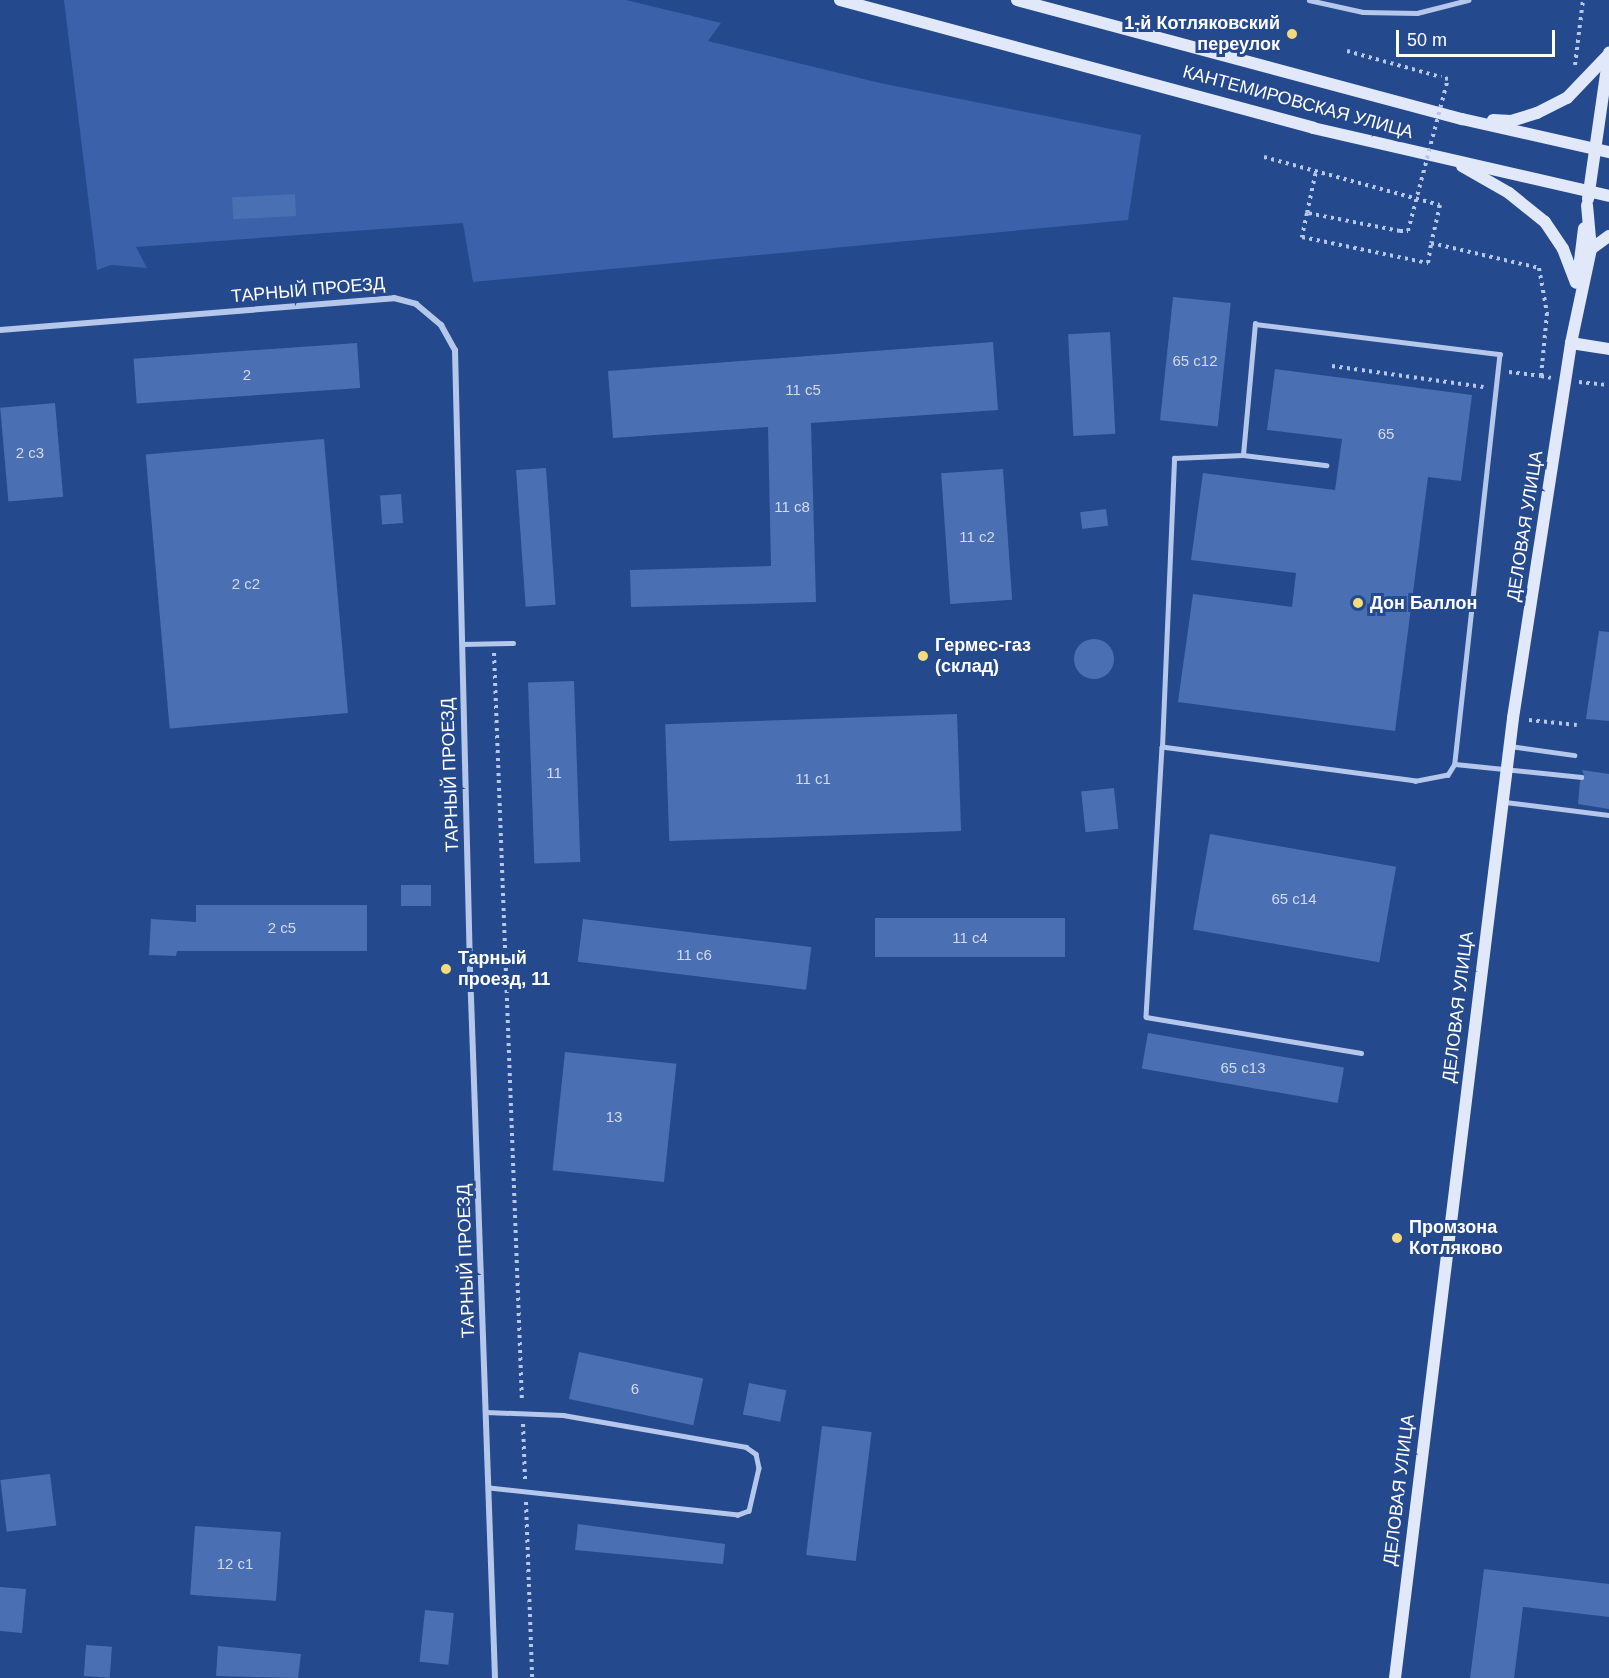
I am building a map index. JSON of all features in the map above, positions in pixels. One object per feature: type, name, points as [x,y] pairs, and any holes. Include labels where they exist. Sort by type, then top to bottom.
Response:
[{"type":"street","name":"КАНТЕМИРОВСКАЯ УЛИЦА","points":[[840,0],[1313,128],[1609,196]]},
{"type":"street","name":"КАНТЕМИРОВСКАЯ УЛИЦА","points":[[1017,0],[1462,119],[1609,152]]},
{"type":"street","points":[[1462,119],[1510,121],[1537,113],[1567,98],[1609,54]]},
{"type":"street","points":[[1572,344],[1576,284],[1609,54]]},
{"type":"street","points":[[1451,160],[1509,193],[1545,222],[1563,249],[1576,284]]},
{"type":"street","points":[[1572,344],[1591,249],[1587,205]]},
{"type":"street","points":[[1591,249],[1609,236]]},
{"type":"street","name":"ТАРНЫЙ ПРОЕЗД","points":[[0,330],[394,298],[416,304],[441,325],[455,350],[462,644],[495,1678]]},
{"type":"street","points":[[1572,344],[1609,349]]},
{"type":"street","name":"ДЕЛОВАЯ УЛИЦА","points":[[1395,1678],[1513,718],[1572,344]]},
{"type":"lane","points":[[1309,0],[1363,12],[1417,13],[1468,0]]},
{"type":"lane","points":[[1162,747],[1416,781],[1448,775],[1455,764],[1500,354],[1255,324],[1243,455]]},
{"type":"lane","points":[[1326,465],[1243,455],[1174,458],[1162,747],[1146,1017],[1361,1053]]},
{"type":"lane","points":[[462,644],[513,643]]},
{"type":"lane","points":[[1510,746],[1574,756]]},
{"type":"lane","points":[[1455,764],[1581,777]]},
{"type":"lane","points":[[1503,802],[1609,815]]},
{"type":"lane","points":[[486,1412],[563,1415],[746,1447],[756,1454],[759,1468],[752,1504],[749,1510],[738,1515],[489,1488]]},
{"type":"path","points":[[1567,74],[1575,65],[1583,0]]},
{"type":"path","points":[[1307,213],[1408,231],[1448,80],[1347,51]]},
{"type":"path","points":[[1264,157],[1316,171],[1440,205],[1428,263],[1302,237],[1316,171]]},
{"type":"path","points":[[1431,243],[1539,268],[1547,313],[1541,376]]},
{"type":"path","points":[[1332,366],[1497,388]]},
{"type":"path","points":[[1498,371],[1609,385]]},
{"type":"path","points":[[494,643],[532,1678]]},
{"type":"path","points":[[1513,718],[1577,725]]},
{"type":"shaded area","points":[[64,0],[626,0],[721,23],[708,41],[880,83],[1141,135],[1128,220],[473,282],[463,223],[136,247],[147,268],[111,265],[97,270]]},
{"type":"building","points":[[295,194],[296,216],[233,219],[232,197]]},
{"type":"building","points":[[1173,297],[1231,303],[1218,426],[1160,420]]},
{"type":"building","points":[[1110,332],[1115,434],[1073,436],[1068,334]]},
{"type":"building","points":[[993,342],[998,410],[811,423],[816,602],[631,607],[630,570],[771,566],[768,427],[613,438],[608,371]]},
{"type":"building","points":[[357,343],[360,388],[137,404],[134,359]]},
{"type":"building","points":[[1275,369],[1472,395],[1461,481],[1428,477],[1395,731],[1178,702],[1193,594],[1292,607],[1296,573],[1191,560],[1203,473],[1335,490],[1342,439],[1267,430]]},
{"type":"building","points":[[55,403],[63,497],[8,501],[0,408]]},
{"type":"building","points":[[324,439],[348,713],[170,729],[146,455]]},
{"type":"building","points":[[546,468],[556,605],[526,607],[516,470]]},
{"type":"building","points":[[1003,469],[1012,600],[950,604],[941,473]]},
{"type":"building","points":[[401,494],[403,523],[382,524],[380,495]]},
{"type":"building","points":[[1106,509],[1108,526],[1082,529],[1080,512]]},
{"type":"building","points":[[1599,631],[1609,632],[1609,721],[1586,719]]},
{"type":"building","points":[[1094,639],[1102,640],[1108,645],[1113,651],[1113,667],[1108,673],[1102,678],[1094,679],[1086,678],[1080,673],[1075,667],[1074,659],[1075,651],[1080,645],[1086,640]]},
{"type":"building","points":[[574,681],[580,862],[534,863],[528,683]]},
{"type":"building","points":[[957,714],[961,831],[669,841],[665,724]]},
{"type":"building","points":[[1582,770],[1609,774],[1609,809],[1578,804],[1580,781],[1585,778]]},
{"type":"building","points":[[1114,788],[1118,829],[1085,832],[1081,791]]},
{"type":"building","points":[[1210,834],[1396,867],[1379,962],[1193,930]]},
{"type":"building","points":[[401,885],[431,885],[431,906],[401,906]]},
{"type":"building","points":[[196,905],[367,905],[367,951],[177,951],[176,956],[149,955],[151,919],[196,922]]},
{"type":"building","points":[[875,918],[1065,918],[1065,957],[875,957]]},
{"type":"building","points":[[583,919],[811,947],[806,990],[578,962]]},
{"type":"building","points":[[1148,1033],[1344,1068],[1338,1103],[1142,1068]]},
{"type":"building","points":[[565,1052],[676,1064],[664,1182],[553,1170]]},
{"type":"building","points":[[579,1352],[703,1378],[693,1425],[569,1399]]},
{"type":"building","points":[[749,1383],[786,1390],[780,1422],[743,1414]]},
{"type":"building","points":[[822,1426],[872,1432],[856,1561],[806,1555]]},
{"type":"building","points":[[50,1474],[56,1526],[7,1532],[0,1480]]},
{"type":"building","points":[[578,1524],[725,1544],[723,1564],[575,1550]]},
{"type":"building","points":[[195,1526],[281,1532],[276,1601],[190,1595]]},
{"type":"building","points":[[1484,1569],[1609,1584],[1609,1617],[1523,1607],[1514,1678],[1470,1678]]},
{"type":"building","points":[[0,1587],[26,1589],[22,1633],[0,1631]]},
{"type":"building","points":[[425,1610],[454,1613],[448,1665],[420,1662]]},
{"type":"building","points":[[86,1645],[112,1647],[110,1678],[84,1676]]},
{"type":"building","points":[[218,1646],[301,1654],[298,1678],[216,1676]]},
{"type":"place","name":"1-й Котляковский переулок","points":[[1292,34]]},
{"type":"place","name":"Дон Баллон","points":[[1358,603]]},
{"type":"place","name":"Гермес-газ (склад)","points":[[923,656]]},
{"type":"place","name":"Тарный проезд, 11","points":[[446,969]]},
{"type":"place","name":"Промзона Котляково","points":[[1397,1238]]}]
